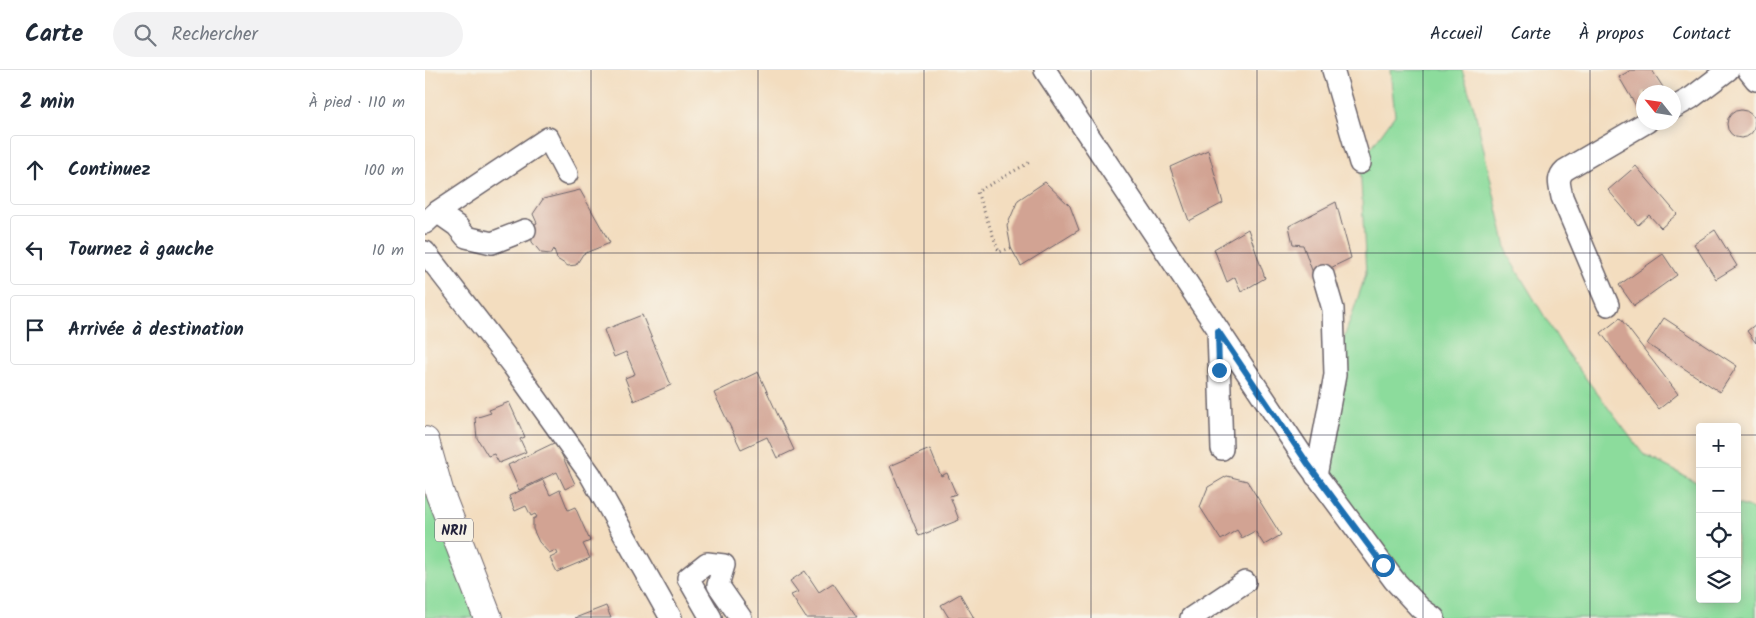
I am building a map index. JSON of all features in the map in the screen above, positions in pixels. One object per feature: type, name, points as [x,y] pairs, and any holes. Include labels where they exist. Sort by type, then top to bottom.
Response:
[{"type":"highway","name":"NR11","points":[[425,441],[433,486],[488,618]]},
{"type":"street","points":[[1045,70],[1316,476],[1394,580],[1420,608],[1434,618]]},
{"type":"street","points":[[1333,70],[1360,163]]},
{"type":"street","points":[[1681,104],[1728,70]]},
{"type":"street","points":[[1748,70],[1756,80]]},
{"type":"street","points":[[1608,305],[1562,197],[1559,174],[1636,128]]},
{"type":"street","points":[[431,218],[548,138],[567,174]]},
{"type":"street","points":[[431,218],[457,226],[466,237],[492,243],[525,230]]},
{"type":"street","points":[[425,252],[513,366],[590,474],[671,618]]},
{"type":"street","points":[[1316,476],[1335,375],[1333,309],[1323,275]]},
{"type":"street","points":[[1218,331],[1223,449]]},
{"type":"street","points":[[711,618],[688,578],[707,563],[724,565],[719,585],[741,618]]},
{"type":"street","points":[[1191,618],[1245,582]]},
{"type":"path","points":[[1011,248],[999,252],[977,192],[1030,162]]},
{"type":"green space","points":[[1390,70],[1462,70],[1475,111],[1508,256],[1566,352],[1643,454],[1696,482],[1696,603],[1741,603],[1741,505],[1756,510],[1756,618],[1423,618],[1312,481],[1335,364],[1366,274],[1360,163],[1395,115]]},
{"type":"green space","points":[[440,494],[488,618],[425,618],[425,496]]},
{"type":"building","points":[[1631,70],[1652,70],[1662,85],[1636,85],[1636,106],[1619,77]]},
{"type":"building","points":[[1741,110],[1751,114],[1755,124],[1751,134],[1741,138],[1731,134],[1727,124],[1731,114]]},
{"type":"building","points":[[1208,150],[1223,203],[1189,221],[1170,167]]},
{"type":"building","points":[[1636,166],[1677,214],[1661,228],[1649,215],[1638,225],[1608,190]]},
{"type":"building","points":[[1045,182],[1070,206],[1079,230],[1021,266],[1011,248],[1007,226],[1018,200]]},
{"type":"building","points":[[580,190],[610,243],[583,254],[576,265],[568,266],[557,259],[554,249],[551,254],[541,253],[532,242],[531,226],[537,223],[533,214],[543,199]]},
{"type":"building","points":[[1336,202],[1351,258],[1314,276],[1303,245],[1293,244],[1289,226]]},
{"type":"building","points":[[1248,229],[1265,278],[1241,292],[1235,277],[1227,282],[1214,249]]},
{"type":"building","points":[[1715,230],[1737,266],[1716,279],[1694,244]]},
{"type":"building","points":[[1663,254],[1677,275],[1634,306],[1619,285]]},
{"type":"building","points":[[642,315],[671,385],[634,401],[625,378],[635,374],[626,352],[614,357],[604,330]]},
{"type":"building","points":[[1620,318],[1678,394],[1659,409],[1601,333]]},
{"type":"building","points":[[1664,318],[1737,366],[1720,392],[1647,344]]},
{"type":"building","points":[[1756,324],[1756,343],[1747,331]]},
{"type":"building","points":[[758,372],[794,450],[777,458],[767,437],[741,449],[714,393]]},
{"type":"building","points":[[509,402],[525,437],[520,439],[526,452],[499,463],[494,454],[488,456],[477,438],[475,418],[491,413],[489,410]]},
{"type":"building","points":[[556,442],[575,484],[565,489],[557,472],[519,490],[508,465]]},
{"type":"building","points":[[930,449],[941,476],[947,473],[956,494],[950,496],[959,520],[919,536],[890,466]]},
{"type":"building","points":[[1227,476],[1247,481],[1281,535],[1264,545],[1255,531],[1242,538],[1237,530],[1221,540],[1200,507],[1208,487]]},
{"type":"building","points":[[543,480],[550,495],[560,490],[568,510],[575,507],[590,541],[583,544],[590,558],[557,572],[550,558],[558,554],[556,550],[549,553],[539,542],[533,529],[533,519],[537,517],[535,514],[531,516],[526,506],[515,511],[509,496]]},
{"type":"building","points":[[805,571],[819,592],[833,583],[857,618],[806,618],[791,595],[798,592],[790,581]]},
{"type":"building","points":[[960,594],[974,618],[949,618],[941,605]]},
{"type":"building","points":[[606,606],[611,618],[575,618]]},
{"type":"route","points":[[1219,370],[1218,331],[1308,464],[1383,565]]}]
